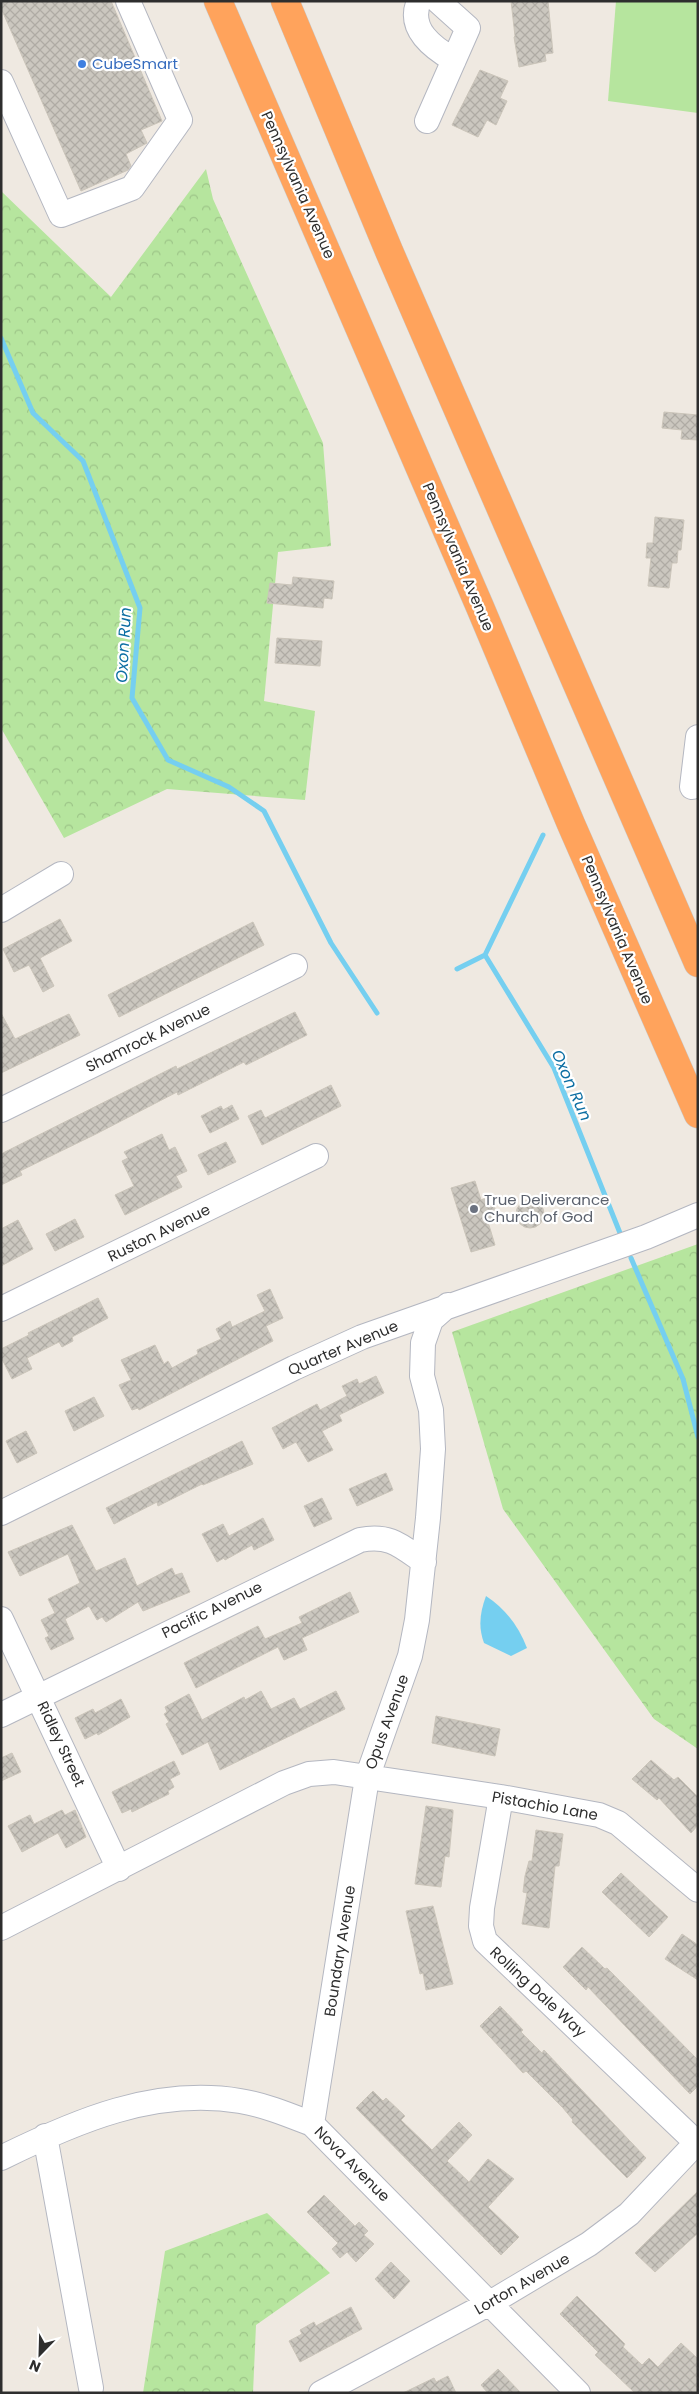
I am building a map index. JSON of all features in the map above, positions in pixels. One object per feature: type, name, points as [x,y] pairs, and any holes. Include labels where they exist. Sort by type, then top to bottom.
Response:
[{"type":"highway","name":"Pennsylvania Avenue","points":[[218,1],[480,608],[578,842],[698,1114]]},
{"type":"highway","points":[[285,1],[389,251],[698,963]]},
{"type":"street","points":[[1,82],[61,215],[132,188],[180,120],[128,1]]},
{"type":"street","points":[[419,1],[416,20],[423,37],[436,49],[454,60]]},
{"type":"street","points":[[427,121],[468,28],[438,1]]},
{"type":"street","points":[[692,787],[698,737]]},
{"type":"street","points":[[1,910],[61,874]]},
{"type":"street","name":"Shamrock Avenue","points":[[1,1110],[295,966]]},
{"type":"street","name":"Ruston Avenue","points":[[1,1310],[316,1156]]},
{"type":"street","name":"Quarter Avenue","points":[[1,1513],[294,1368],[362,1337],[448,1305],[646,1237],[698,1215]]},
{"type":"street","name":"Opus Avenue","points":[[1,1928],[297,1777],[334,1772],[367,1778],[410,1656],[424,1562],[432,1449],[431,1410],[422,1376],[423,1344],[432,1320],[448,1305]]},
{"type":"street","name":"Pacific Avenue","points":[[1,1714],[360,1540],[374,1537],[393,1540],[424,1562]]},
{"type":"street","name":"Ridley Street","points":[[1,1619],[119,1869]]},
{"type":"street","name":"Pistachio Lane","points":[[367,1778],[501,1797],[608,1818],[618,1823],[698,1890]]},
{"type":"street","name":"Boundary Avenue","points":[[312,2124],[367,1778]]},
{"type":"street","name":"Rolling Dale Way","points":[[501,1797],[482,1908],[481,1926],[485,1941],[697,2142]]},
{"type":"street","name":"Nova Avenue","points":[[1,2158],[45,2136],[120,2109],[142,2102],[182,2097],[240,2101],[271,2108],[312,2124],[578,2393]]},
{"type":"street","points":[[45,2136],[91,2388]]},
{"type":"street","name":"Lorton Avenue","points":[[327,2391],[490,2303],[553,2267],[611,2229],[629,2214],[697,2142]]},
{"type":"green space","points":[[616,1],[698,1],[698,113],[608,101]]},
{"type":"green space","points":[[206,169],[213,199],[323,443],[331,546],[278,552],[264,701],[315,711],[305,800],[167,789],[64,838],[1,728],[1,191],[111,297]]},
{"type":"green space","points":[[698,1244],[698,1749],[654,1719],[503,1509],[452,1332]]},
{"type":"green space","points":[[267,2213],[330,2273],[256,2325],[253,2393],[143,2393],[165,2251]]},
{"type":"water","points":[[486,1596],[511,1619],[527,1648],[511,1656],[484,1643],[480,1620]]},
{"type":"building","name":"CubeSmart","points":[[1,1],[111,1],[162,121],[141,130],[147,143],[126,154],[131,166],[128,170],[81,191],[1,8]]},
{"type":"building","points":[[511,1],[548,1],[553,53],[545,54],[546,61],[519,67]]},
{"type":"building","points":[[480,70],[508,81],[500,98],[507,101],[496,125],[487,120],[478,137],[452,125]]},
{"type":"building","points":[[664,412],[698,415],[698,440],[681,439],[682,430],[662,428]]},
{"type":"building","points":[[655,517],[684,520],[681,550],[678,550],[677,563],[672,563],[669,588],[648,586],[651,558],[646,558],[647,543],[653,543]]},
{"type":"building","points":[[293,577],[334,581],[332,599],[324,598],[323,608],[267,603],[270,583],[292,585]]},
{"type":"building","points":[[277,638],[322,641],[320,666],[275,663]]},
{"type":"building","points":[[60,919],[72,941],[40,958],[54,986],[43,992],[29,965],[14,972],[3,949]]},
{"type":"building","points":[[253,922],[264,945],[119,1017],[108,995]]},
{"type":"building","points":[[295,1012],[307,1035],[246,1065],[244,1062],[178,1095],[177,1092],[20,1171],[22,1175],[1,1185],[1,1154],[176,1066],[177,1069]]},
{"type":"building","points":[[1,1013],[15,1039],[69,1014],[80,1035],[1,1073]]},
{"type":"building","points":[[331,1085],[341,1106],[262,1145],[248,1116],[261,1110],[265,1118]]},
{"type":"building","points":[[232,1105],[239,1119],[210,1133],[201,1116],[221,1106],[223,1110]]},
{"type":"building","points":[[162,1134],[169,1150],[175,1147],[187,1171],[176,1176],[182,1187],[125,1215],[115,1195],[134,1186],[122,1161],[128,1158],[124,1152]]},
{"type":"building","points":[[226,1142],[236,1162],[208,1175],[198,1155]]},
{"type":"building","points":[[475,1181],[481,1200],[491,1196],[498,1219],[488,1222],[495,1245],[471,1252],[451,1188]]},
{"type":"building","points":[[530,1200],[540,1204],[544,1214],[540,1224],[530,1228],[520,1224],[516,1214],[520,1204]]},
{"type":"building","points":[[75,1219],[84,1237],[55,1251],[46,1234]]},
{"type":"building","points":[[18,1220],[33,1249],[1,1266],[1,1229]]},
{"type":"building","points":[[270,1289],[283,1318],[266,1326],[273,1341],[139,1410],[138,1408],[132,1410],[119,1385],[131,1380],[121,1360],[155,1345],[164,1364],[168,1361],[172,1368],[198,1354],[197,1350],[221,1339],[216,1329],[230,1321],[232,1327],[265,1311],[257,1295]]},
{"type":"building","points":[[98,1298],[108,1318],[72,1337],[73,1341],[62,1347],[59,1342],[27,1358],[32,1369],[12,1379],[1,1357],[1,1349],[29,1335],[28,1333]]},
{"type":"building","points":[[376,1376],[384,1393],[339,1415],[342,1421],[322,1431],[333,1450],[308,1462],[296,1442],[283,1449],[272,1428],[317,1404],[320,1410],[347,1396],[342,1386],[357,1379],[359,1384]]},
{"type":"building","points":[[94,1397],[104,1416],[74,1431],[65,1411]]},
{"type":"building","points":[[26,1431],[37,1453],[17,1463],[6,1441]]},
{"type":"building","points":[[242,1441],[253,1464],[202,1484],[158,1506],[157,1502],[114,1524],[106,1508]]},
{"type":"building","points":[[386,1473],[393,1490],[357,1506],[349,1489]]},
{"type":"building","points":[[322,1498],[332,1519],[314,1527],[304,1506]]},
{"type":"building","points":[[263,1518],[274,1540],[254,1550],[252,1545],[225,1560],[224,1558],[217,1562],[202,1534],[223,1524],[229,1536]]},
{"type":"building","points":[[72,1525],[96,1571],[125,1558],[137,1586],[172,1568],[175,1575],[182,1573],[190,1592],[143,1611],[138,1602],[106,1622],[102,1617],[97,1620],[89,1606],[65,1619],[74,1639],[51,1650],[45,1638],[49,1636],[41,1620],[55,1613],[48,1599],[80,1583],[68,1554],[20,1576],[8,1552]]},
{"type":"building","points":[[350,1592],[359,1612],[302,1638],[307,1650],[284,1660],[278,1647],[196,1688],[184,1663],[258,1626],[265,1639],[302,1623],[299,1617]]},
{"type":"building","points":[[261,1691],[271,1709],[294,1698],[300,1709],[336,1691],[345,1709],[220,1770],[208,1742],[182,1755],[166,1724],[169,1722],[164,1714],[167,1712],[165,1707],[189,1694],[202,1720],[244,1697],[245,1700]]},
{"type":"building","points":[[121,1699],[130,1717],[98,1735],[97,1733],[85,1739],[75,1718],[93,1709],[95,1713]]},
{"type":"building","points":[[436,1716],[500,1729],[495,1756],[432,1743]]},
{"type":"building","points":[[12,1753],[21,1772],[1,1781],[1,1758]]},
{"type":"building","points":[[651,1760],[674,1780],[678,1777],[698,1797],[698,1825],[691,1833],[659,1798],[657,1800],[632,1779]]},
{"type":"building","points":[[174,1761],[180,1774],[170,1779],[174,1787],[168,1791],[169,1794],[132,1812],[131,1809],[122,1813],[112,1792]]},
{"type":"building","points":[[426,1806],[453,1810],[449,1857],[445,1856],[441,1887],[415,1884]]},
{"type":"building","points":[[62,1810],[65,1815],[75,1810],[86,1837],[66,1848],[58,1833],[22,1852],[8,1826],[30,1815],[34,1824]]},
{"type":"building","points":[[536,1830],[563,1834],[559,1866],[555,1866],[549,1928],[522,1924],[527,1893],[523,1892],[525,1876],[529,1861],[532,1861]]},
{"type":"building","points":[[621,1873],[668,1917],[649,1937],[602,1892]]},
{"type":"building","points":[[433,1906],[453,1984],[426,1990],[423,1973],[420,1974],[406,1911]]},
{"type":"building","points":[[682,1934],[698,1945],[698,1980],[665,1959]]},
{"type":"building","points":[[582,1947],[605,1969],[607,1968],[698,2060],[698,2086],[690,2094],[588,1987],[586,1990],[563,1967]]},
{"type":"building","points":[[500,2006],[523,2030],[521,2032],[542,2053],[544,2050],[646,2158],[627,2178],[572,2122],[573,2120],[563,2108],[526,2071],[523,2073],[480,2026]]},
{"type":"building","points":[[373,2091],[383,2101],[386,2098],[405,2116],[401,2120],[432,2150],[459,2122],[472,2135],[447,2161],[469,2182],[488,2159],[514,2179],[488,2207],[519,2237],[501,2255],[356,2108]]},
{"type":"building","points":[[698,2191],[698,2233],[655,2272],[635,2253]]},
{"type":"building","points":[[324,2195],[355,2226],[359,2222],[368,2231],[364,2235],[374,2244],[356,2262],[347,2252],[340,2258],[332,2249],[338,2243],[307,2212]]},
{"type":"building","points":[[391,2262],[410,2281],[394,2299],[375,2279]]},
{"type":"building","points":[[577,2296],[625,2344],[623,2347],[642,2365],[649,2358],[658,2367],[681,2343],[698,2359],[698,2393],[635,2393],[595,2355],[598,2352],[560,2314]]},
{"type":"building","points":[[351,2307],[362,2329],[300,2362],[289,2341],[302,2334],[300,2330],[314,2322],[316,2326]]},
{"type":"building","points":[[498,2369],[521,2393],[488,2393],[481,2385]]},
{"type":"building","points":[[448,2376],[456,2393],[403,2393],[434,2378],[436,2382]]},
{"type":"waterway","name":"Oxon Run","points":[[1,338],[33,413],[83,461],[140,608],[132,698],[168,760],[229,787],[264,811],[331,943],[377,1013]]},
{"type":"waterway","name":"Oxon Run","points":[[543,835],[485,955],[554,1068],[620,1233]]},
{"type":"waterway","name":"Oxon Run","points":[[457,969],[485,955]]},
{"type":"waterway","name":"Oxon Run","points":[[631,1258],[683,1379],[698,1437]]},
{"type":"place","name":"CubeSmart","points":[[82,64]]},
{"type":"place","name":"True Deliverance Church of God","points":[[474,1209]]}]
